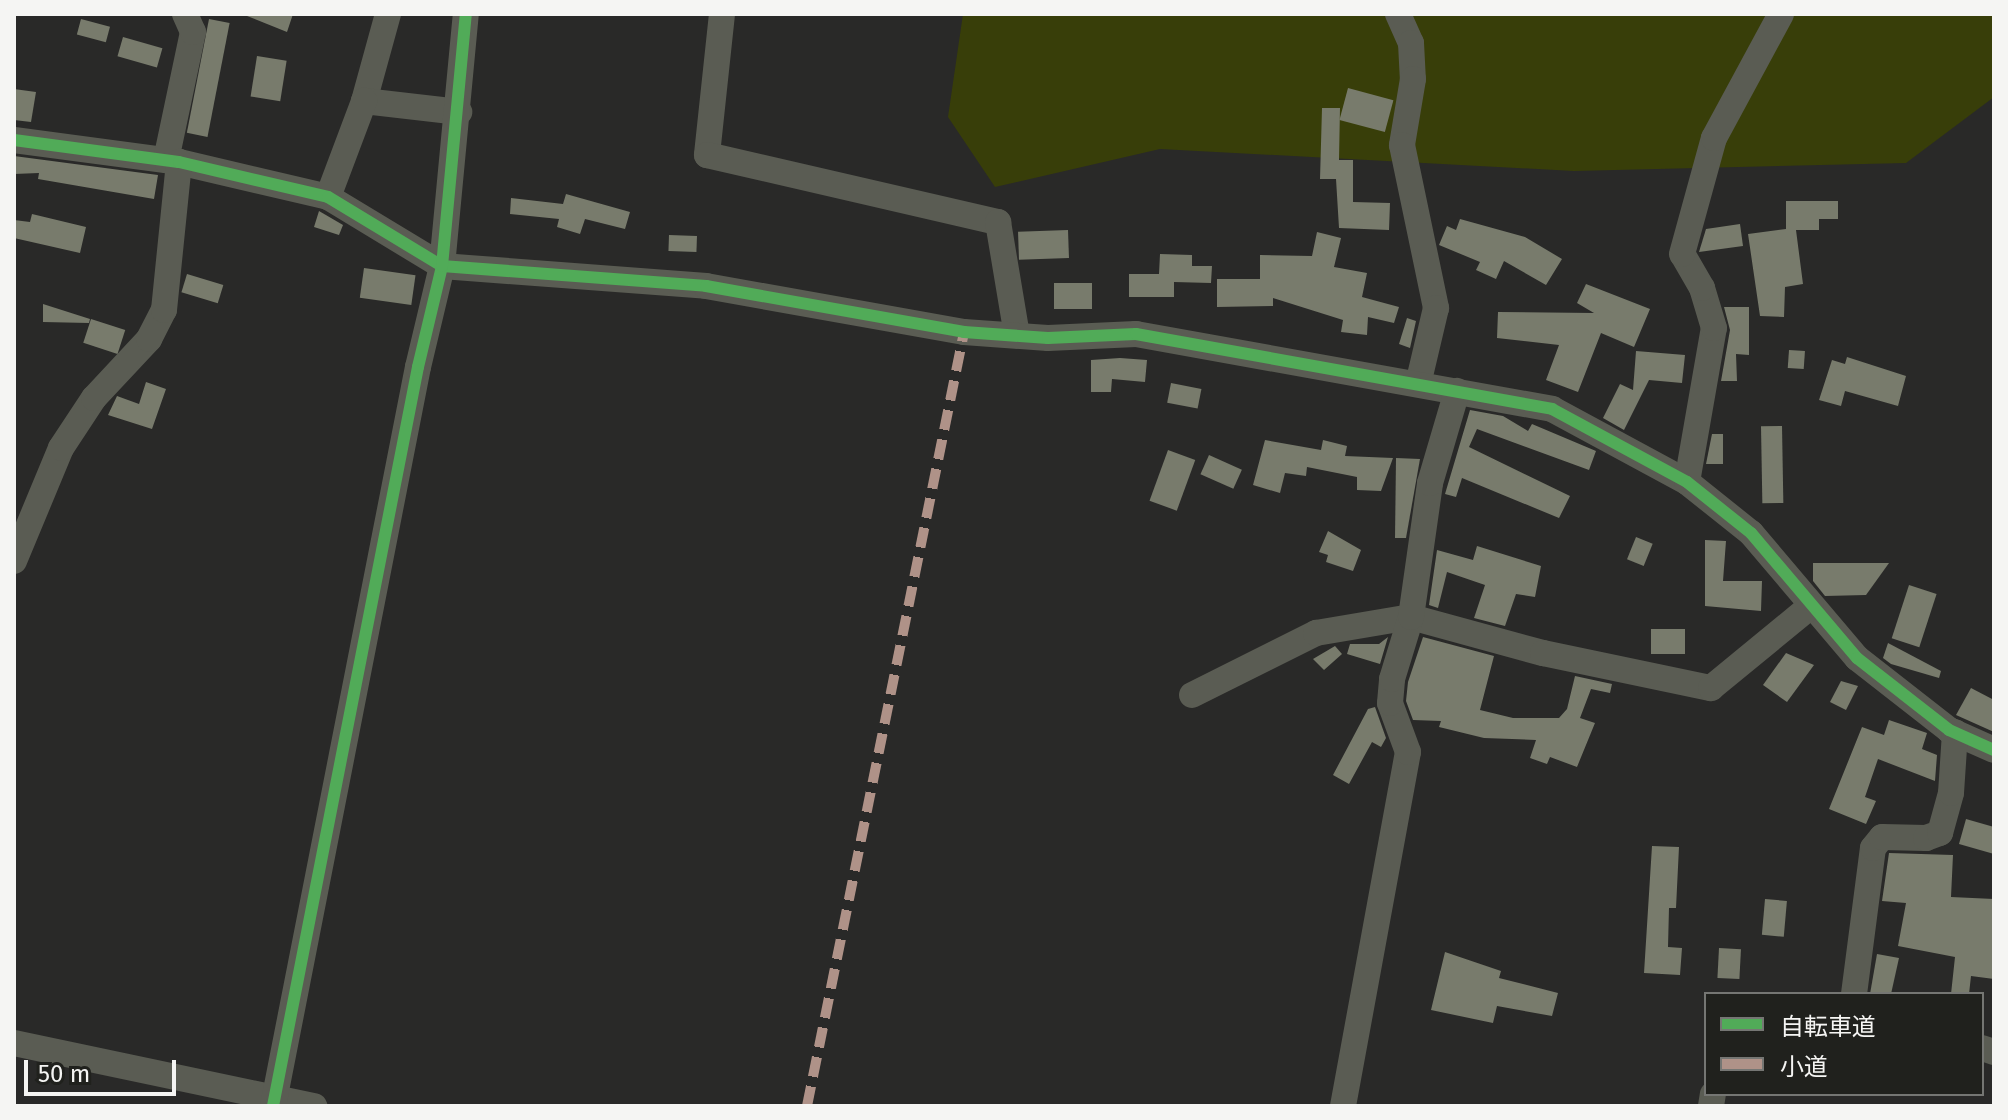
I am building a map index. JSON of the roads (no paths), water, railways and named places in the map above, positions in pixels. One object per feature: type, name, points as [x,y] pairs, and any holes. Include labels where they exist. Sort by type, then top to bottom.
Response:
[{"type":"street","points":[[14,561],[61,448],[94,398],[149,339],[164,310],[172,161],[193,32],[185,14]]},
{"type":"street","points":[[328,197],[364,101],[388,14]]},
{"type":"street","points":[[274,1102],[418,367],[442,266],[466,14]]},
{"type":"street","points":[[722,14],[707,155],[998,222],[1017,335]]},
{"type":"street","points":[[1398,14],[1411,43],[1413,79],[1402,145],[1436,308],[1418,384]]},
{"type":"street","points":[[1687,482],[1714,328],[1702,288],[1682,254],[1714,138],[1781,14]]},
{"type":"street","points":[[364,101],[459,112]]},
{"type":"street","points":[[14,140],[172,161],[328,197],[442,266],[706,286],[964,332],[1136,334],[1552,409],[1687,482],[1751,533],[1857,658],[1955,732],[1994,750]]},
{"type":"street","points":[[1343,1106],[1408,752],[1390,703],[1392,679],[1411,617],[1430,483],[1457,391]]},
{"type":"street","points":[[1192,695],[1316,633],[1411,617],[1531,650],[1711,688],[1811,606]]},
{"type":"street","points":[[1854,992],[1873,848],[1882,837],[1926,838],[1940,833],[1951,793],[1955,732]]},
{"type":"street","points":[[14,1043],[274,1102],[314,1106]]}]
